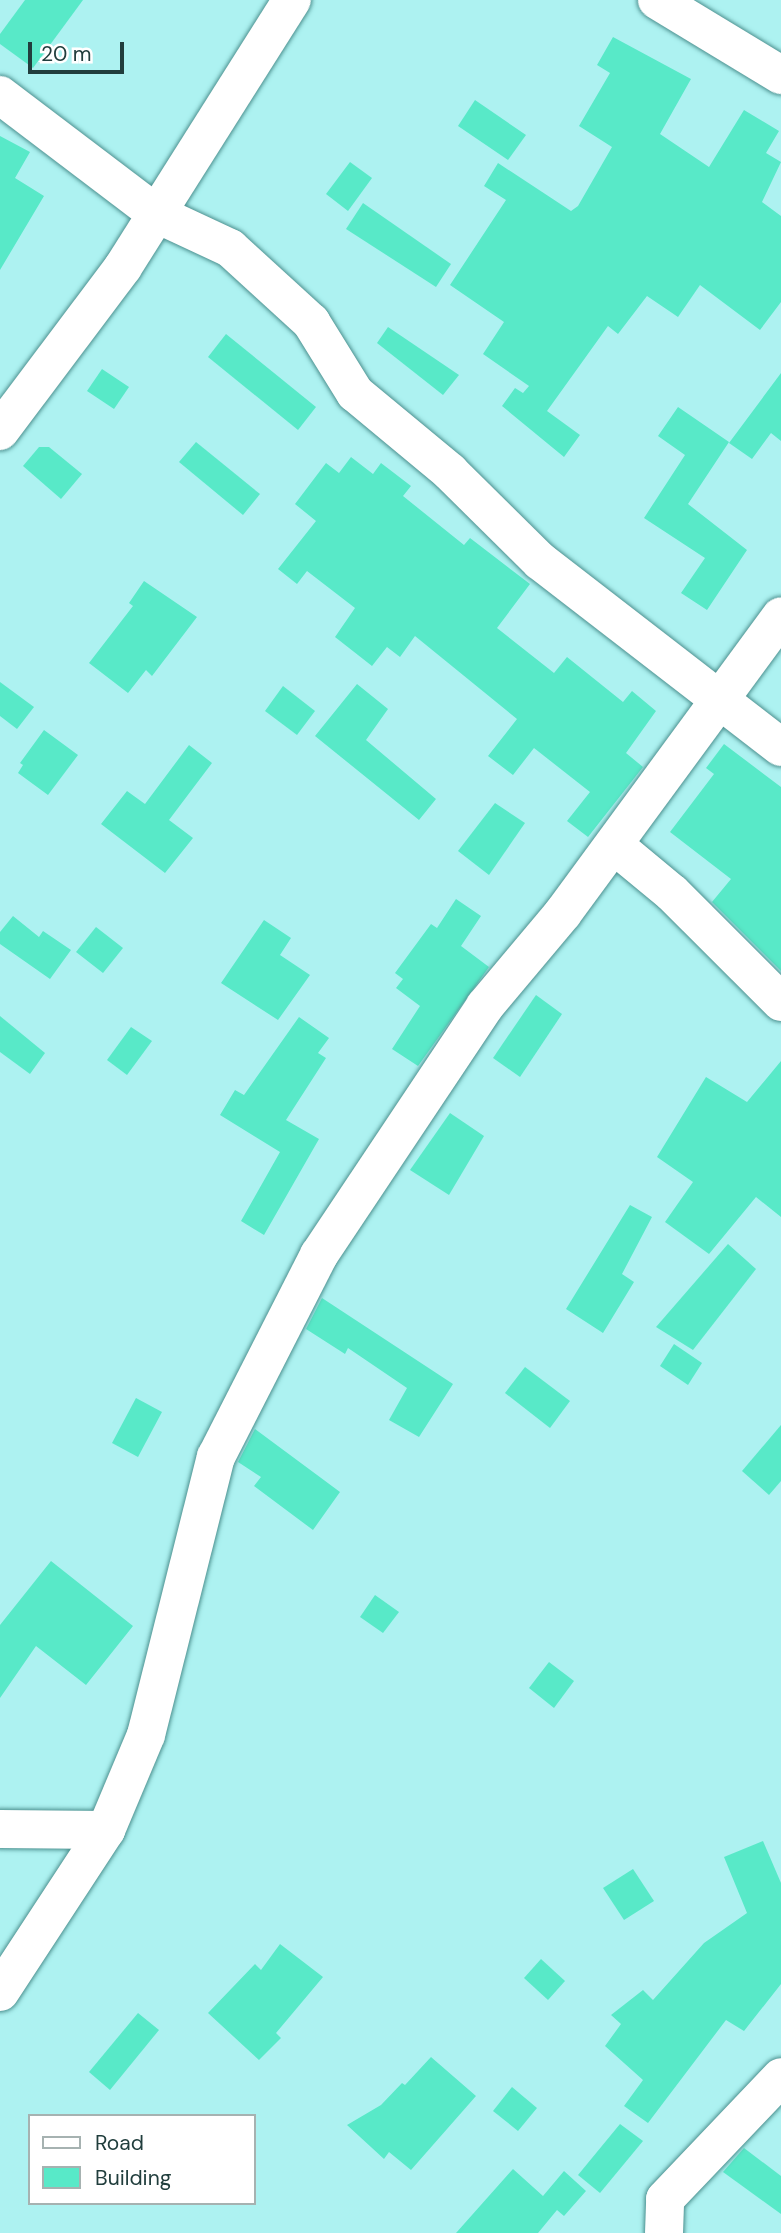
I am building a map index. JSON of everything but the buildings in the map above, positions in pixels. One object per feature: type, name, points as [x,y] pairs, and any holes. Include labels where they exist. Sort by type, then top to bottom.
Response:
[{"type":"street","points":[[0,431],[123,267],[292,0]]},
{"type":"street","points":[[657,0],[781,75]]},
{"type":"street","points":[[0,95],[157,214],[230,248],[311,322],[355,393],[450,472],[540,561],[721,698],[781,747]]},
{"type":"street","points":[[0,1992],[106,1830],[146,1735],[216,1457],[319,1255],[485,1006],[614,845],[781,616]]},
{"type":"street","points":[[614,845],[671,893],[781,1002]]},
{"type":"street","points":[[0,1829],[106,1830]]},
{"type":"street","points":[[664,2233],[665,2199],[781,2077]]}]
